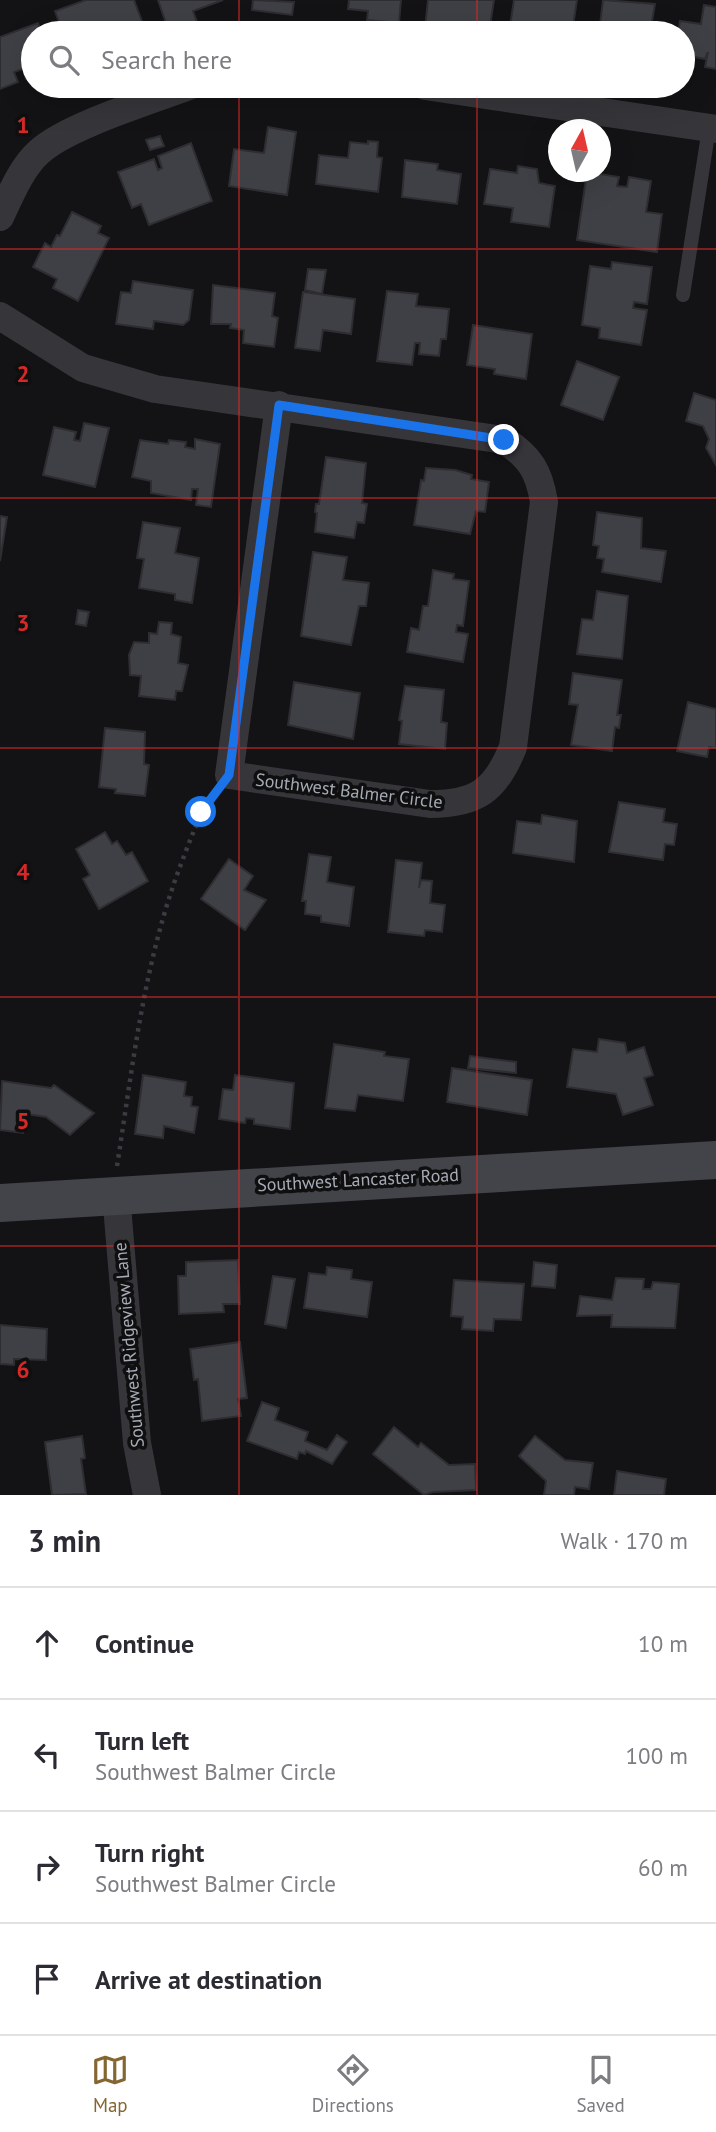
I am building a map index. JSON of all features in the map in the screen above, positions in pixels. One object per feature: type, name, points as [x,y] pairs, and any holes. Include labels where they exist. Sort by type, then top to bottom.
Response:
[{"type":"street","points":[[0,217],[13,188],[38,153],[61,136],[158,98]]},
{"type":"street","points":[[507,98],[712,128]]},
{"type":"street","name":"Southwest Balmer Circle","points":[[0,316],[83,368],[112,378],[155,389],[504,440],[526,454],[540,476],[544,502],[513,747],[503,772],[490,786],[457,804],[430,804],[229,775]]},
{"type":"street","points":[[229,775],[279,405]]},
{"type":"street","name":"Southwest Lancaster Road","points":[[0,1203],[716,1160]]},
{"type":"street","name":"Southwest Ridgeview Lane","points":[[116,1194],[137,1443],[147,1495]]},
{"type":"lane","points":[[683,295],[712,128]]},
{"type":"path","points":[[120,1153],[132,1060],[166,903],[201,812],[229,775]]},
{"type":"building","points":[[86,0],[134,0],[142,21],[59,21],[55,11]]},
{"type":"building","points":[[158,0],[223,0],[193,11],[197,21],[165,21]]},
{"type":"building","points":[[253,0],[294,2],[292,15],[252,10]]},
{"type":"building","points":[[349,0],[401,0],[399,21],[367,20],[368,11],[348,9]]},
{"type":"building","points":[[428,0],[494,0],[491,21],[426,21]]},
{"type":"building","points":[[514,0],[577,0],[574,21],[511,21]]},
{"type":"building","points":[[603,0],[655,4],[652,21],[600,21]]},
{"type":"building","points":[[704,5],[716,7],[716,69],[705,67],[708,52],[705,59],[695,57],[695,23],[701,24]]},
{"type":"building","points":[[21,29],[21,70],[14,72],[18,82],[0,89],[0,37]]},
{"type":"building","points":[[268,127],[296,132],[287,195],[229,186],[234,149],[264,153]]},
{"type":"building","points":[[160,136],[164,146],[150,150],[146,140]]},
{"type":"building","points":[[368,141],[378,142],[377,157],[382,158],[378,192],[316,184],[319,155],[348,158],[350,142],[368,144]]},
{"type":"building","points":[[191,143],[212,201],[149,225],[141,204],[132,208],[118,172],[154,159],[158,170],[162,168],[158,156]]},
{"type":"building","points":[[405,160],[438,164],[437,170],[461,174],[457,204],[402,197]]},
{"type":"building","points":[[518,166],[537,169],[539,183],[555,186],[549,227],[511,222],[513,208],[484,204],[490,169],[517,173]]},
{"type":"building","points":[[611,176],[619,177],[617,186],[627,187],[629,177],[651,181],[646,212],[662,214],[657,252],[577,240],[586,182],[611,182]]},
{"type":"building","points":[[72,212],[101,226],[98,233],[109,238],[78,301],[53,288],[57,279],[33,267],[45,243],[51,247],[57,235],[60,236]]},
{"type":"building","points":[[612,262],[652,267],[647,304],[634,302],[633,308],[647,310],[641,345],[599,338],[600,328],[582,325],[590,266],[611,269]]},
{"type":"building","points":[[308,269],[326,270],[322,294],[305,290]]},
{"type":"building","points":[[133,281],[193,290],[189,320],[183,325],[154,321],[153,329],[116,324],[121,292],[131,293]]},
{"type":"building","points":[[213,285],[275,293],[272,316],[278,318],[274,347],[243,343],[244,330],[230,328],[231,324],[211,324]]},
{"type":"building","points":[[387,291],[418,294],[416,306],[449,309],[446,339],[441,339],[439,356],[419,354],[420,343],[415,343],[412,365],[377,361]]},
{"type":"building","points":[[303,292],[355,299],[351,334],[323,330],[320,351],[295,348]]},
{"type":"building","points":[[473,325],[532,334],[526,379],[494,374],[495,369],[467,365]]},
{"type":"building","points":[[577,361],[619,377],[603,420],[561,405]]},
{"type":"building","points":[[694,393],[716,400],[716,465],[706,448],[709,439],[703,426],[686,421]]},
{"type":"building","points":[[84,423],[109,428],[95,487],[43,475],[54,427],[76,432],[74,440],[80,441]]},
{"type":"building","points":[[195,439],[220,444],[211,507],[196,505],[198,489],[192,489],[191,500],[151,493],[151,481],[132,477],[140,440],[168,444],[169,440],[186,442],[185,447],[195,449]]},
{"type":"building","points":[[326,457],[366,463],[362,503],[367,504],[364,523],[357,522],[354,538],[315,532],[316,504],[319,504]]},
{"type":"building","points":[[426,468],[455,470],[472,475],[471,479],[489,482],[485,512],[476,511],[470,534],[414,525],[421,480],[424,481]]},
{"type":"building","points":[[597,512],[642,518],[641,548],[666,551],[661,582],[602,572],[604,559],[597,558],[599,546],[593,545]]},
{"type":"building","points":[[0,516],[7,517],[0,561]]},
{"type":"building","points":[[143,522],[180,528],[175,553],[199,558],[192,603],[175,600],[175,594],[139,588],[144,559],[137,558]]},
{"type":"building","points":[[313,552],[347,557],[343,580],[369,583],[366,606],[359,606],[351,645],[301,636]]},
{"type":"building","points":[[433,570],[454,574],[453,579],[469,581],[463,626],[457,625],[456,632],[468,634],[463,662],[407,652],[411,628],[419,630],[423,606],[428,606]]},
{"type":"building","points":[[597,591],[628,596],[622,659],[577,654],[582,619],[593,620]]},
{"type":"building","points":[[78,610],[89,612],[86,626],[76,624]]},
{"type":"building","points":[[159,622],[172,623],[171,634],[181,637],[178,663],[188,665],[182,691],[176,691],[175,700],[139,696],[141,676],[130,675],[129,655],[134,642],[149,643],[149,633],[157,634]]},
{"type":"building","points":[[573,673],[622,680],[617,715],[621,715],[619,728],[615,727],[612,751],[571,745],[578,705],[569,704]]},
{"type":"building","points":[[294,682],[360,693],[353,739],[288,725]]},
{"type":"building","points":[[405,686],[444,690],[441,722],[447,723],[445,749],[399,744],[402,721],[399,720]]},
{"type":"building","points":[[688,702],[716,709],[716,748],[709,747],[707,757],[677,751]]},
{"type":"building","points":[[105,728],[145,732],[144,764],[149,765],[145,796],[115,793],[116,789],[99,787]]},
{"type":"building","points":[[619,802],[665,809],[663,822],[677,824],[674,845],[665,844],[663,860],[609,852]]},
{"type":"building","points":[[542,815],[577,821],[574,862],[513,853],[517,821],[541,824]]},
{"type":"building","points":[[105,832],[112,844],[117,841],[126,855],[132,852],[148,881],[99,909],[83,879],[90,875],[76,849]]},
{"type":"building","points":[[309,854],[331,857],[327,882],[354,887],[349,926],[321,922],[321,916],[305,914],[306,901],[302,901]]},
{"type":"building","points":[[229,859],[253,876],[244,890],[266,900],[245,930],[201,899]]},
{"type":"building","points":[[396,860],[422,863],[419,888],[421,880],[432,881],[430,903],[445,905],[442,932],[425,930],[424,936],[388,932]]},
{"type":"building","points":[[599,1039],[625,1043],[627,1053],[644,1047],[653,1075],[644,1078],[653,1105],[623,1115],[616,1094],[567,1087],[573,1049],[597,1052]]},
{"type":"building","points":[[334,1044],[385,1052],[384,1056],[409,1059],[403,1101],[358,1095],[355,1111],[325,1108]]},
{"type":"building","points":[[470,1056],[516,1062],[516,1073],[468,1068]]},
{"type":"building","points":[[452,1068],[532,1080],[527,1115],[447,1102]]},
{"type":"building","points":[[143,1075],[186,1082],[184,1096],[192,1097],[191,1106],[198,1107],[194,1133],[164,1126],[163,1138],[135,1134]]},
{"type":"building","points":[[235,1075],[294,1083],[290,1129],[254,1124],[254,1119],[246,1118],[245,1123],[219,1119],[223,1089],[233,1090]]},
{"type":"building","points":[[2,1081],[51,1088],[54,1085],[94,1113],[70,1135],[46,1117],[26,1114],[23,1133],[0,1130]]},
{"type":"building","points":[[238,1260],[240,1304],[223,1304],[224,1312],[179,1314],[178,1276],[186,1276],[186,1262]]},
{"type":"building","points":[[534,1262],[557,1265],[555,1288],[532,1286]]},
{"type":"building","points":[[327,1267],[352,1270],[351,1279],[372,1282],[367,1317],[304,1308],[309,1273],[326,1275]]},
{"type":"building","points":[[273,1276],[295,1279],[286,1328],[265,1324]]},
{"type":"building","points":[[616,1278],[644,1279],[643,1289],[651,1289],[653,1282],[679,1284],[675,1328],[611,1327],[612,1315],[577,1316],[580,1296],[612,1300]]},
{"type":"building","points":[[454,1280],[524,1284],[521,1320],[494,1319],[493,1331],[462,1329],[463,1317],[451,1316]]},
{"type":"building","points":[[0,1325],[47,1329],[46,1360],[14,1359],[14,1365],[0,1364]]},
{"type":"building","points":[[240,1342],[247,1398],[238,1399],[241,1416],[202,1421],[198,1379],[194,1380],[190,1349]]},
{"type":"building","points":[[262,1402],[279,1408],[275,1420],[308,1432],[305,1441],[327,1450],[337,1435],[347,1442],[332,1464],[306,1451],[305,1454],[299,1452],[297,1459],[247,1441]]},
{"type":"building","points":[[394,1427],[418,1447],[421,1443],[449,1465],[475,1464],[476,1490],[433,1492],[424,1495],[373,1454]]},
{"type":"building","points":[[82,1436],[85,1458],[81,1459],[86,1494],[52,1495],[45,1442]]},
{"type":"building","points":[[535,1436],[565,1460],[593,1463],[589,1489],[575,1487],[574,1495],[544,1495],[546,1481],[519,1456]]},
{"type":"building","points":[[617,1471],[666,1479],[664,1495],[614,1495]]},
{"type":"route","points":[[201,812],[229,775],[279,405],[504,440]]}]
